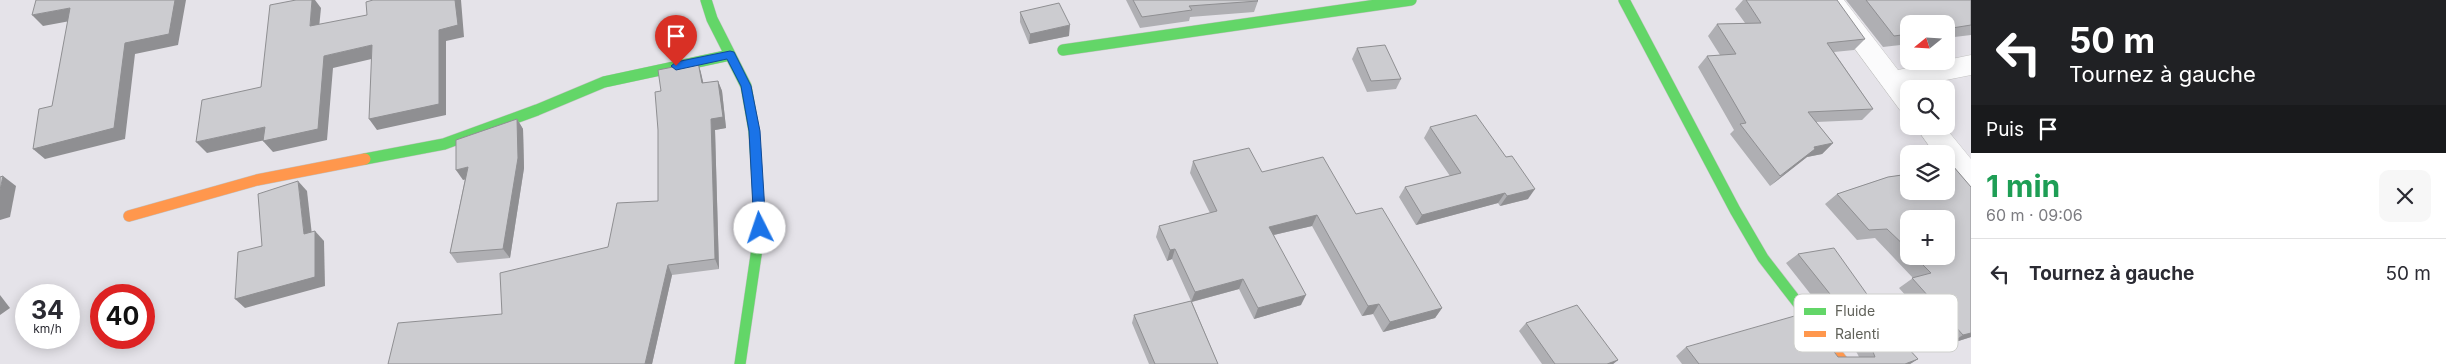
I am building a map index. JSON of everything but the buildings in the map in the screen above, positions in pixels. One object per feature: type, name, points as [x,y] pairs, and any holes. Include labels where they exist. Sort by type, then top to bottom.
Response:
[{"type":"street","points":[[706,0],[712,20],[746,86],[754,131],[760,228],[740,364]]},
{"type":"street","points":[[1063,50],[1411,0]]},
{"type":"street","points":[[1624,0],[1735,210],[1763,258],[1794,299]]},
{"type":"street","points":[[1831,0],[1900,91]]},
{"type":"street","points":[[129,216],[257,180],[444,144],[604,82],[730,55]]},
{"type":"street","points":[[1892,80],[1971,65]]},
{"type":"street","points":[[1935,135],[1971,178]]},
{"type":"street","points":[[1835,352],[1844,364]]},
{"type":"traffic: fast","points":[[706,0],[712,19],[746,86],[754,131],[760,228],[740,364]]},
{"type":"traffic: fast","points":[[1063,50],[1411,0]]},
{"type":"traffic: fast","points":[[1624,0],[1735,210],[1763,258],[1794,298]]},
{"type":"traffic: fast","points":[[365,159],[444,144],[537,110],[604,82],[730,55]]},
{"type":"traffic: slow","points":[[129,216],[257,180],[365,159]]},
{"type":"traffic: slow","points":[[1836,352],[1845,364]]},
{"type":"route","points":[[676,66],[730,55],[746,86],[754,131],[760,228]]}]
